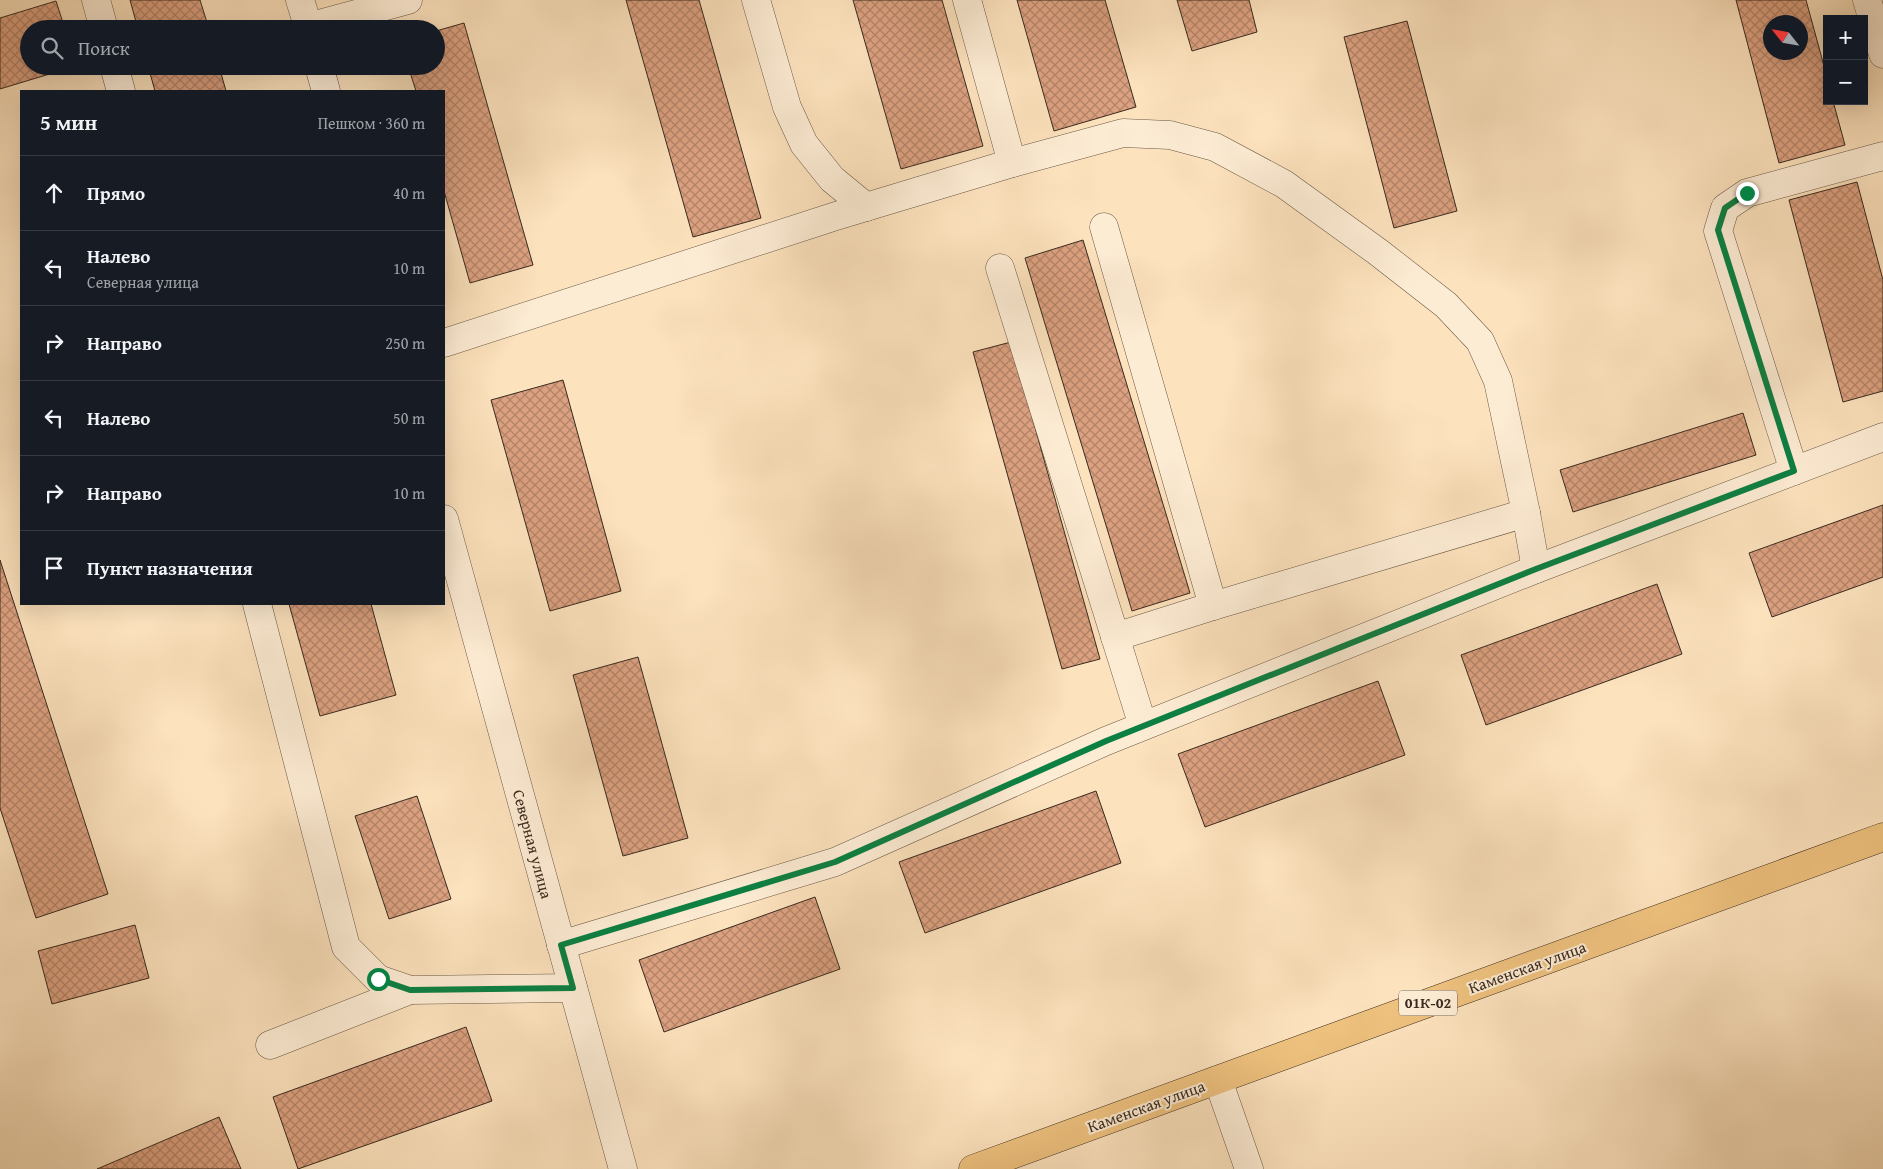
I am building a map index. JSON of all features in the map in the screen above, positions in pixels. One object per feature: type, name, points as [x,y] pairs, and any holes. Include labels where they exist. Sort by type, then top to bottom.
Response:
[{"type":"main road","name":"Каменская улица","points":[[973,1169],[1883,837]]},
{"type":"street","points":[[96,0],[102,20]]},
{"type":"street","points":[[300,0],[306,20]]},
{"type":"street","points":[[337,20],[408,0]]},
{"type":"street","points":[[756,0],[787,107],[804,144],[832,179],[866,207]]},
{"type":"street","points":[[966,0],[1012,162]]},
{"type":"street","points":[[1867,0],[1883,54]]},
{"type":"street","points":[[117,75],[121,90]]},
{"type":"street","points":[[322,75],[326,90]]},
{"type":"street","points":[[445,343],[1012,162],[1123,133],[1170,135],[1214,147],[1284,184],[1378,252],[1446,305],[1480,341],[1498,382],[1536,569]]},
{"type":"street","points":[[1794,471],[1718,230],[1725,208],[1747,193],[1883,156]]},
{"type":"street","points":[[1104,227],[1213,606]]},
{"type":"street","points":[[1000,268],[1143,726]]},
{"type":"street","points":[[561,945],[835,862],[1106,741],[1536,569],[1883,437]]},
{"type":"street","points":[[1115,637],[1526,513]]},
{"type":"street","name":"Северная улица","points":[[445,523],[623,1169]]},
{"type":"street","points":[[257,605],[346,947],[378,979],[410,990],[573,988]]},
{"type":"street","points":[[270,1045],[410,990]]},
{"type":"street","points":[[1218,1080],[1249,1169]]},
{"type":"building","points":[[130,0],[200,0],[206,20],[136,20]]},
{"type":"building","points":[[626,0],[699,0],[761,218],[693,237]]},
{"type":"building","points":[[853,0],[942,0],[983,146],[901,169]]},
{"type":"building","points":[[1017,0],[1105,0],[1136,107],[1054,131]]},
{"type":"building","points":[[1177,0],[1249,0],[1257,32],[1192,51]]},
{"type":"building","points":[[1736,0],[1806,0],[1823,62],[1823,105],[1834,105],[1845,145],[1779,163]]},
{"type":"building","points":[[56,1],[62,20],[20,20],[20,75],[46,75],[0,89],[0,18]]},
{"type":"building","points":[[1407,21],[1457,211],[1394,228],[1344,37]]},
{"type":"building","points":[[464,23],[533,265],[470,283],[445,195],[445,90],[416,90],[411,75],[445,75],[445,28]]},
{"type":"building","points":[[151,75],[222,75],[226,90],[155,90]]},
{"type":"building","points":[[1857,182],[1883,280],[1883,391],[1843,402],[1789,200]]},
{"type":"building","points":[[1083,240],[1190,593],[1132,611],[1025,258]]},
{"type":"building","points":[[1011,342],[1100,659],[1062,669],[973,352]]},
{"type":"building","points":[[563,380],[621,591],[550,611],[491,400]]},
{"type":"building","points":[[1743,413],[1756,455],[1573,512],[1560,470]]},
{"type":"building","points":[[1883,505],[1883,577],[1772,617],[1749,553]]},
{"type":"building","points":[[0,560],[108,894],[36,918],[0,808]]},
{"type":"building","points":[[1657,584],[1682,654],[1486,725],[1461,655]]},
{"type":"building","points":[[289,605],[371,605],[396,695],[320,716]]},
{"type":"building","points":[[638,657],[688,838],[623,856],[573,675]]},
{"type":"building","points":[[1378,681],[1405,755],[1205,827],[1178,754]]},
{"type":"building","points":[[1096,791],[1121,863],[925,933],[899,862]]},
{"type":"building","points":[[417,796],[451,899],[389,919],[355,816]]},
{"type":"building","points":[[815,897],[840,969],[664,1032],[639,960]]},
{"type":"building","points":[[135,925],[149,978],[52,1004],[38,951]]},
{"type":"building","points":[[466,1027],[492,1101],[298,1169],[273,1097]]},
{"type":"building","points":[[219,1117],[241,1169],[97,1169]]},
{"type":"route","points":[[378,979],[410,990],[573,988],[561,945],[835,862],[1106,741],[1536,569],[1794,471],[1718,230],[1725,208],[1747,193]]}]
